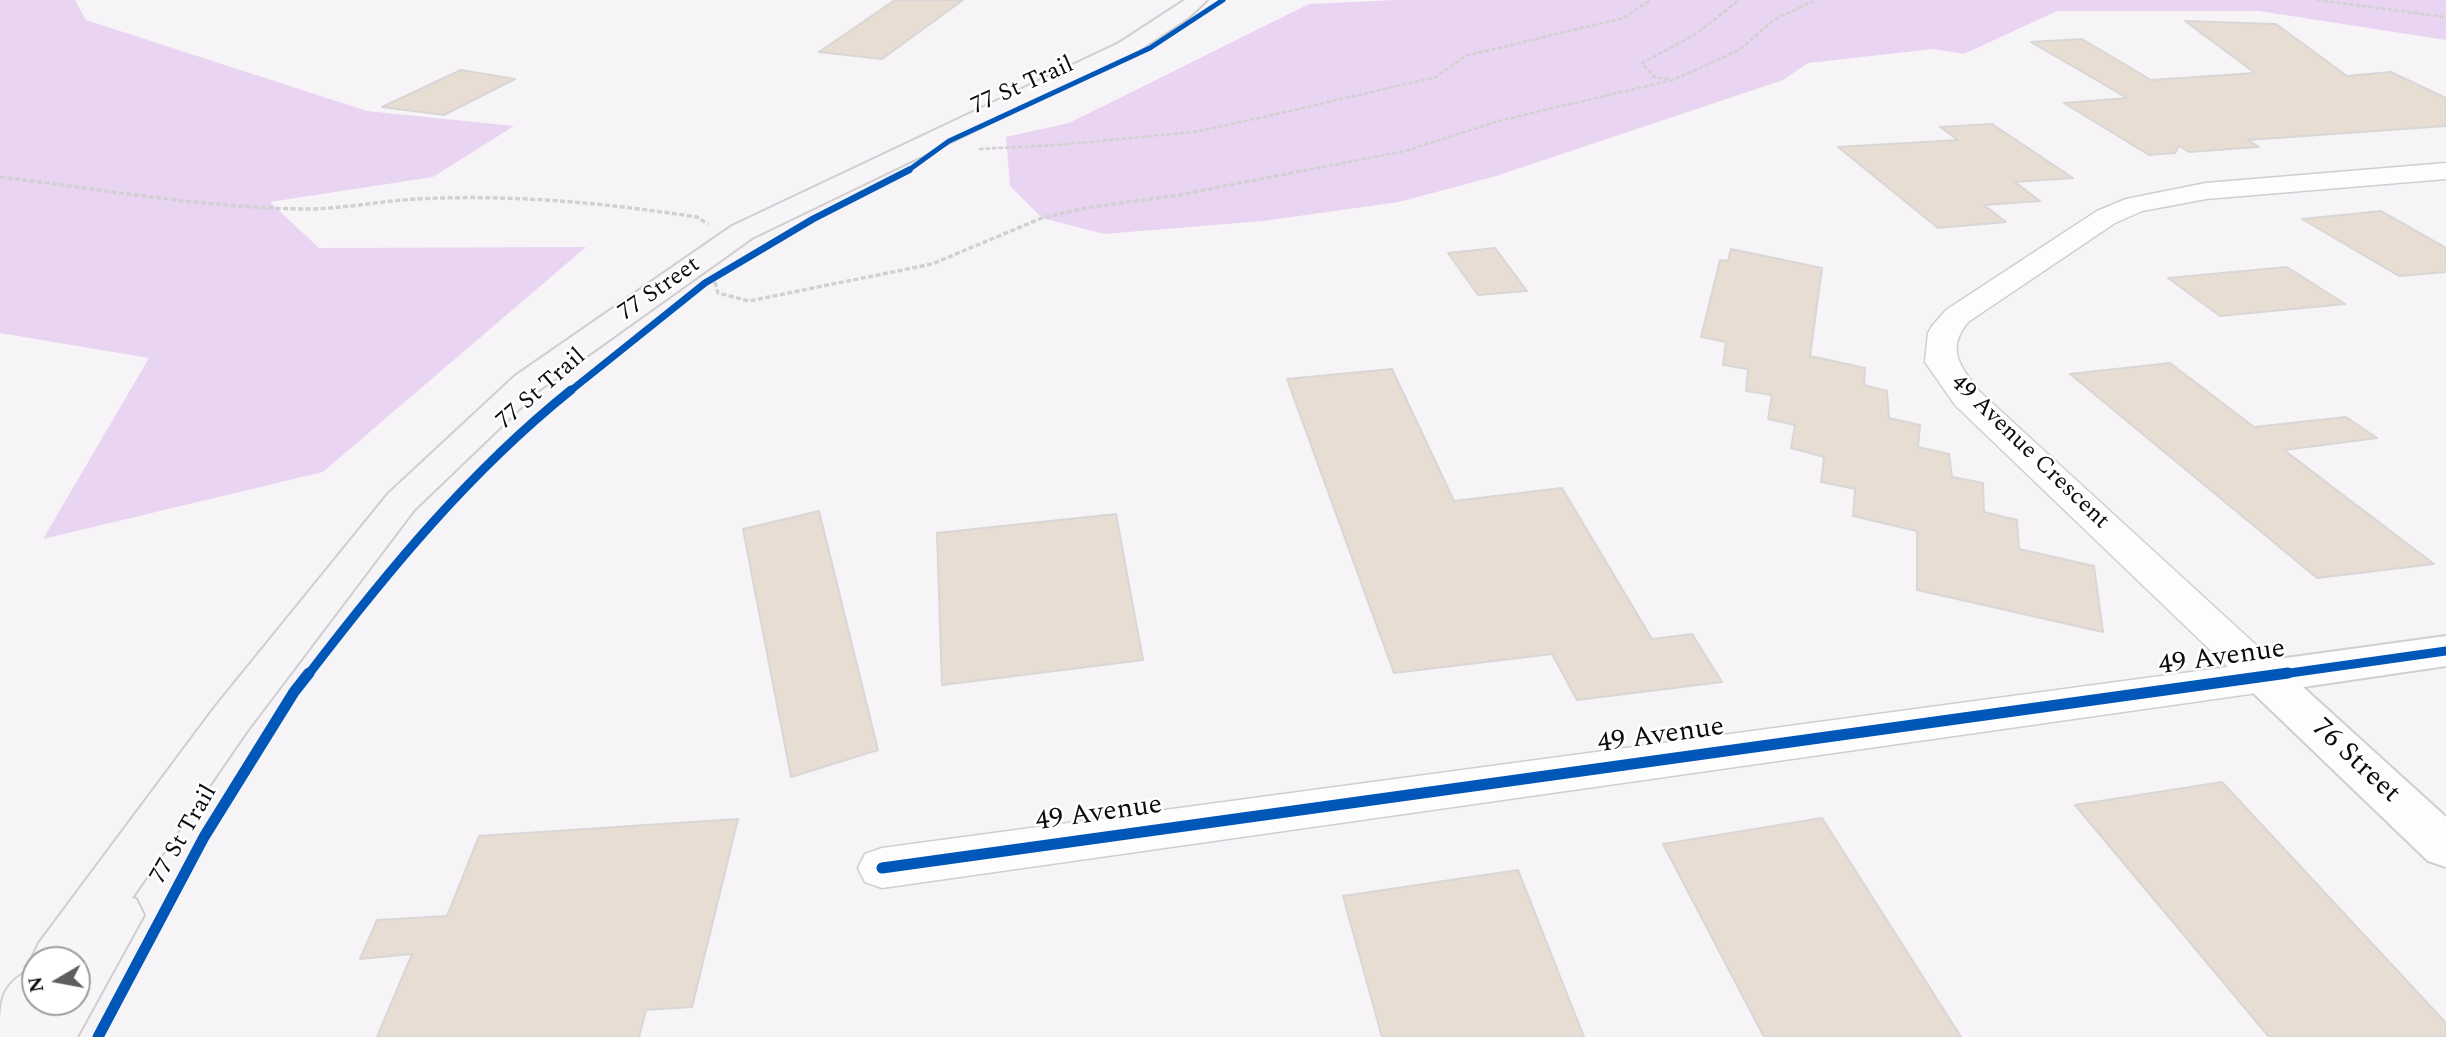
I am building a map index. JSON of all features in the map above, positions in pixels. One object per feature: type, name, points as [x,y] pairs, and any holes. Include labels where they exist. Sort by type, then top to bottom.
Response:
[{"type":"main road","name":"77 Street","points":[[68,946],[231,719],[401,502],[527,383],[712,272],[742,232],[1127,48],[1182,13],[1197,0]]},
{"type":"main road","name":"77 Street","points":[[91,961],[231,719]]},
{"type":"main road","points":[[3,1037],[21,1012]]},
{"type":"main road","points":[[47,1037],[59,1016]]},
{"type":"street","name":"49 Avenue Crescent","points":[[2264,677],[1967,398],[1941,362],[1943,333],[1957,316],[2106,218],[2135,205],[2206,191],[2446,171]]},
{"type":"street","name":"49 Avenue","points":[[882,868],[2446,651]]},
{"type":"street","name":"76 Street","points":[[2264,677],[2446,847]]},
{"type":"path","points":[[923,145],[973,149],[1057,145],[1194,132],[1436,77],[1465,56],[1623,18],[1651,0]]},
{"type":"path","points":[[1673,80],[1654,76],[1642,63],[1659,51],[1696,34],[1740,0]]},
{"type":"path","points":[[0,177],[224,204],[308,209],[417,199],[486,198],[612,204],[697,217],[708,224],[688,251],[712,272],[718,293],[749,301],[932,264],[1042,218],[1405,151],[1502,120],[1673,80],[1739,50],[1775,19],[1816,0]]},
{"type":"path","points":[[2317,0],[2446,17]]},
{"type":"shaded area","points":[[0,0],[75,0],[86,20],[367,111],[514,126],[433,177],[270,202],[319,248],[586,247],[323,472],[43,539],[149,358],[0,333]]},
{"type":"shaded area","points":[[1395,0],[2446,0],[2446,40],[2259,11],[2057,11],[1964,54],[1933,49],[1808,63],[1783,80],[1493,177],[1399,202],[1263,221],[1104,234],[1042,218],[1010,186],[1006,137],[1069,123],[1309,4]]},
{"type":"building","points":[[895,0],[963,0],[882,59],[819,52]]},
{"type":"building","points":[[2185,21],[2276,24],[2347,76],[2391,72],[2446,98],[2446,126],[2248,140],[2259,147],[2189,152],[2179,146],[2175,153],[2149,155],[2064,103],[2127,98],[2031,42],[2082,39],[2151,80],[2255,73]]},
{"type":"building","points":[[461,70],[515,79],[444,115],[382,107]]},
{"type":"building","points":[[1992,124],[2073,178],[2015,182],[2040,201],[1984,205],[2006,222],[1938,228],[1838,147],[1958,140],[1940,127]]},
{"type":"building","points":[[2381,211],[2446,248],[2446,272],[2399,276],[2302,219]]},
{"type":"building","points":[[1495,248],[1527,291],[1478,295],[1448,253]]},
{"type":"building","points":[[1731,249],[1822,268],[1810,356],[1865,368],[1864,385],[1887,391],[1889,418],[1920,425],[1918,447],[1949,454],[1952,477],[1983,483],[1984,512],[2017,520],[2019,549],[2094,566],[2103,632],[1917,590],[1917,531],[1853,516],[1855,489],[1821,482],[1824,457],[1791,448],[1795,425],[1768,419],[1772,395],[1746,391],[1748,369],[1723,365],[1726,342],[1701,337],[1720,260],[1728,261]]},
{"type":"building","points":[[2287,267],[2345,304],[2220,316],[2168,278]]},
{"type":"building","points":[[2170,363],[2254,427],[2346,417],[2377,438],[2284,450],[2434,564],[2317,578],[2070,374]]},
{"type":"building","points":[[1392,369],[1454,501],[1562,488],[1652,639],[1692,634],[1722,682],[1577,700],[1552,654],[1394,673],[1287,379]]},
{"type":"building","points":[[819,511],[878,750],[791,777],[743,529]]},
{"type":"building","points":[[1116,514],[1143,660],[942,685],[937,533]]},
{"type":"building","points":[[2222,782],[2446,1023],[2446,1037],[2269,1037],[2075,805]]},
{"type":"building","points":[[1822,818],[1961,1037],[1764,1037],[1663,844]]},
{"type":"building","points":[[738,819],[692,1007],[646,1010],[639,1037],[377,1037],[412,954],[360,959],[377,920],[447,916],[479,836]]},
{"type":"building","points":[[1518,870],[1584,1037],[1382,1037],[1343,896]]},
{"type":"cycle path","name":"77 St Trail","points":[[98,1037],[204,837],[294,692],[389,570],[466,486],[541,414],[705,283],[813,219],[908,171],[949,141],[1150,48],[1223,0]]},
{"type":"cycle path","points":[[882,868],[2446,651]]}]
